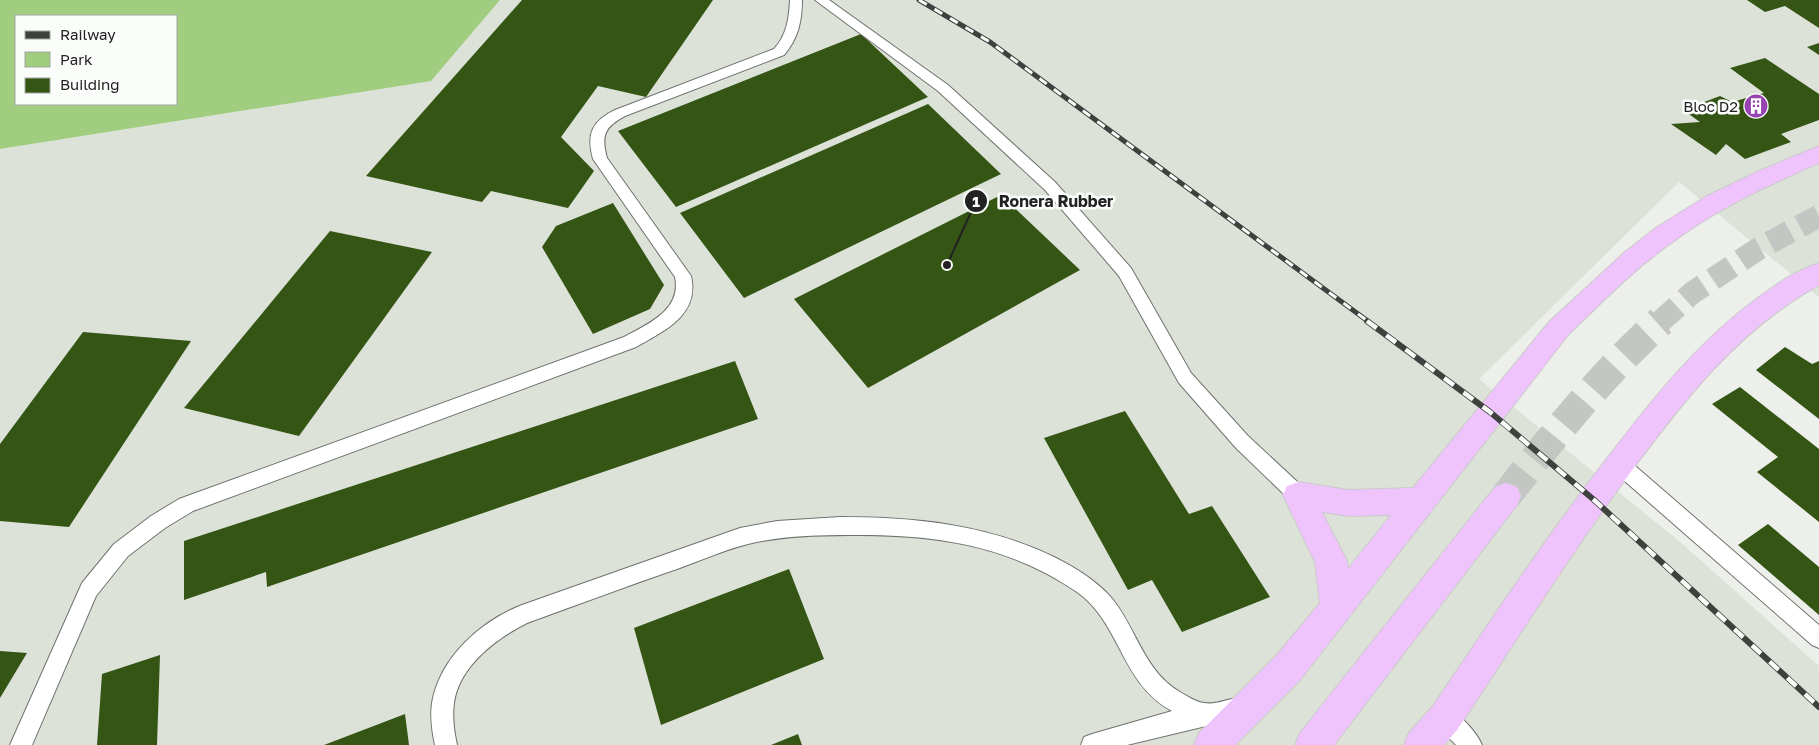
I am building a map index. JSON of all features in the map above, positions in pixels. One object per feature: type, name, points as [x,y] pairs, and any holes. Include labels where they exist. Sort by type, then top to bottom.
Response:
[{"type":"highway","points":[[1211,745],[1288,668],[1419,501],[1559,328],[1604,284],[1683,222],[1753,183],[1819,154]]},
{"type":"highway","points":[[1422,745],[1446,718],[1593,498],[1684,382],[1702,361],[1730,334],[1771,300],[1819,273]]},
{"type":"highway","points":[[1298,495],[1348,503],[1419,501]]},
{"type":"highway","points":[[1298,495],[1331,562],[1336,607]]},
{"type":"highway","points":[[1312,745],[1506,496]]},
{"type":"lane","points":[[21,745],[90,590],[121,550],[158,522],[186,506],[630,342],[662,324],[678,309],[685,291],[683,276],[600,159],[596,142],[598,133],[608,119],[620,112],[779,52],[787,44],[793,31],[796,0]]},
{"type":"lane","points":[[821,0],[943,88],[1050,186],[1125,272],[1186,378],[1242,442],[1298,495]]},
{"type":"lane","points":[[1620,464],[1819,638]]},
{"type":"lane","points":[[446,745],[442,726],[443,701],[452,679],[466,657],[492,632],[522,615],[741,537],[800,527],[870,525],[924,528],[978,538],[1014,548],[1052,564],[1088,588],[1111,612],[1141,668],[1156,688],[1172,701],[1203,714]]},
{"type":"lane","points":[[1092,745],[1122,735],[1203,714],[1250,706]]},
{"type":"lane","points":[[1446,718],[1471,745]]},
{"type":"shaded area","points":[[500,0],[1819,0],[1819,297],[1679,182],[1479,379],[1679,541],[1819,666],[1819,745],[0,745],[0,149],[430,81]]},
{"type":"green space","points":[[0,0],[500,0],[431,81],[0,149]]},
{"type":"building","points":[[522,0],[713,0],[646,97],[598,86],[561,137],[594,171],[568,208],[491,191],[482,202],[366,176]]},
{"type":"building","points":[[1747,0],[1819,0],[1819,28],[1785,6],[1765,12]]},
{"type":"building","points":[[861,34],[928,97],[676,207],[618,131]]},
{"type":"building","points":[[1819,43],[1819,55],[1807,47]]},
{"type":"building","name":"Bloc D2","points":[[1765,58],[1819,94],[1819,120],[1781,134],[1791,142],[1745,159],[1726,144],[1716,155],[1671,124],[1700,122],[1683,110],[1720,96],[1732,102],[1764,93],[1730,68]]},
{"type":"building","points":[[928,104],[1001,174],[744,298],[680,213]]},
{"type":"building","points":[[1001,195],[1080,270],[868,388],[794,299]]},
{"type":"building","points":[[613,203],[664,285],[650,309],[593,334],[542,247],[556,226]]},
{"type":"building","points":[[330,231],[432,252],[299,436],[184,408]]},
{"type":"building","points":[[83,332],[191,341],[69,527],[0,521],[0,444]]},
{"type":"building","points":[[1785,347],[1812,364],[1819,361],[1819,419],[1756,370]]},
{"type":"building","points":[[735,361],[758,419],[267,587],[266,572],[184,600],[184,541]]},
{"type":"building","points":[[1740,387],[1819,449],[1819,522],[1757,472],[1778,457],[1712,404]]},
{"type":"building","points":[[1125,411],[1189,514],[1212,506],[1270,597],[1182,632],[1152,580],[1128,590],[1044,438]]},
{"type":"building","points":[[1768,524],[1819,567],[1819,615],[1738,545]]},
{"type":"building","points":[[789,569],[824,659],[661,725],[634,628]]},
{"type":"building","points":[[0,651],[27,653],[0,698]]},
{"type":"building","points":[[160,655],[157,745],[97,745],[102,674]]},
{"type":"building","points":[[405,714],[409,745],[324,745]]},
{"type":"building","points":[[798,734],[802,745],[771,745]]},
{"type":"tunnel","points":[[1660,322],[1692,293],[1758,249],[1819,216]]},
{"type":"tunnel","points":[[1506,496],[1599,383],[1661,321]]},
{"type":"railway","points":[[919,0],[990,42],[1369,322]]},
{"type":"railway","points":[[1367,321],[1490,412],[1593,499],[1819,707]]},
{"type":"place","name":"Bloc D2","points":[[1756,106]]},
{"type":"place","name":"Ronera Rubber","points":[[947,265]]}]
